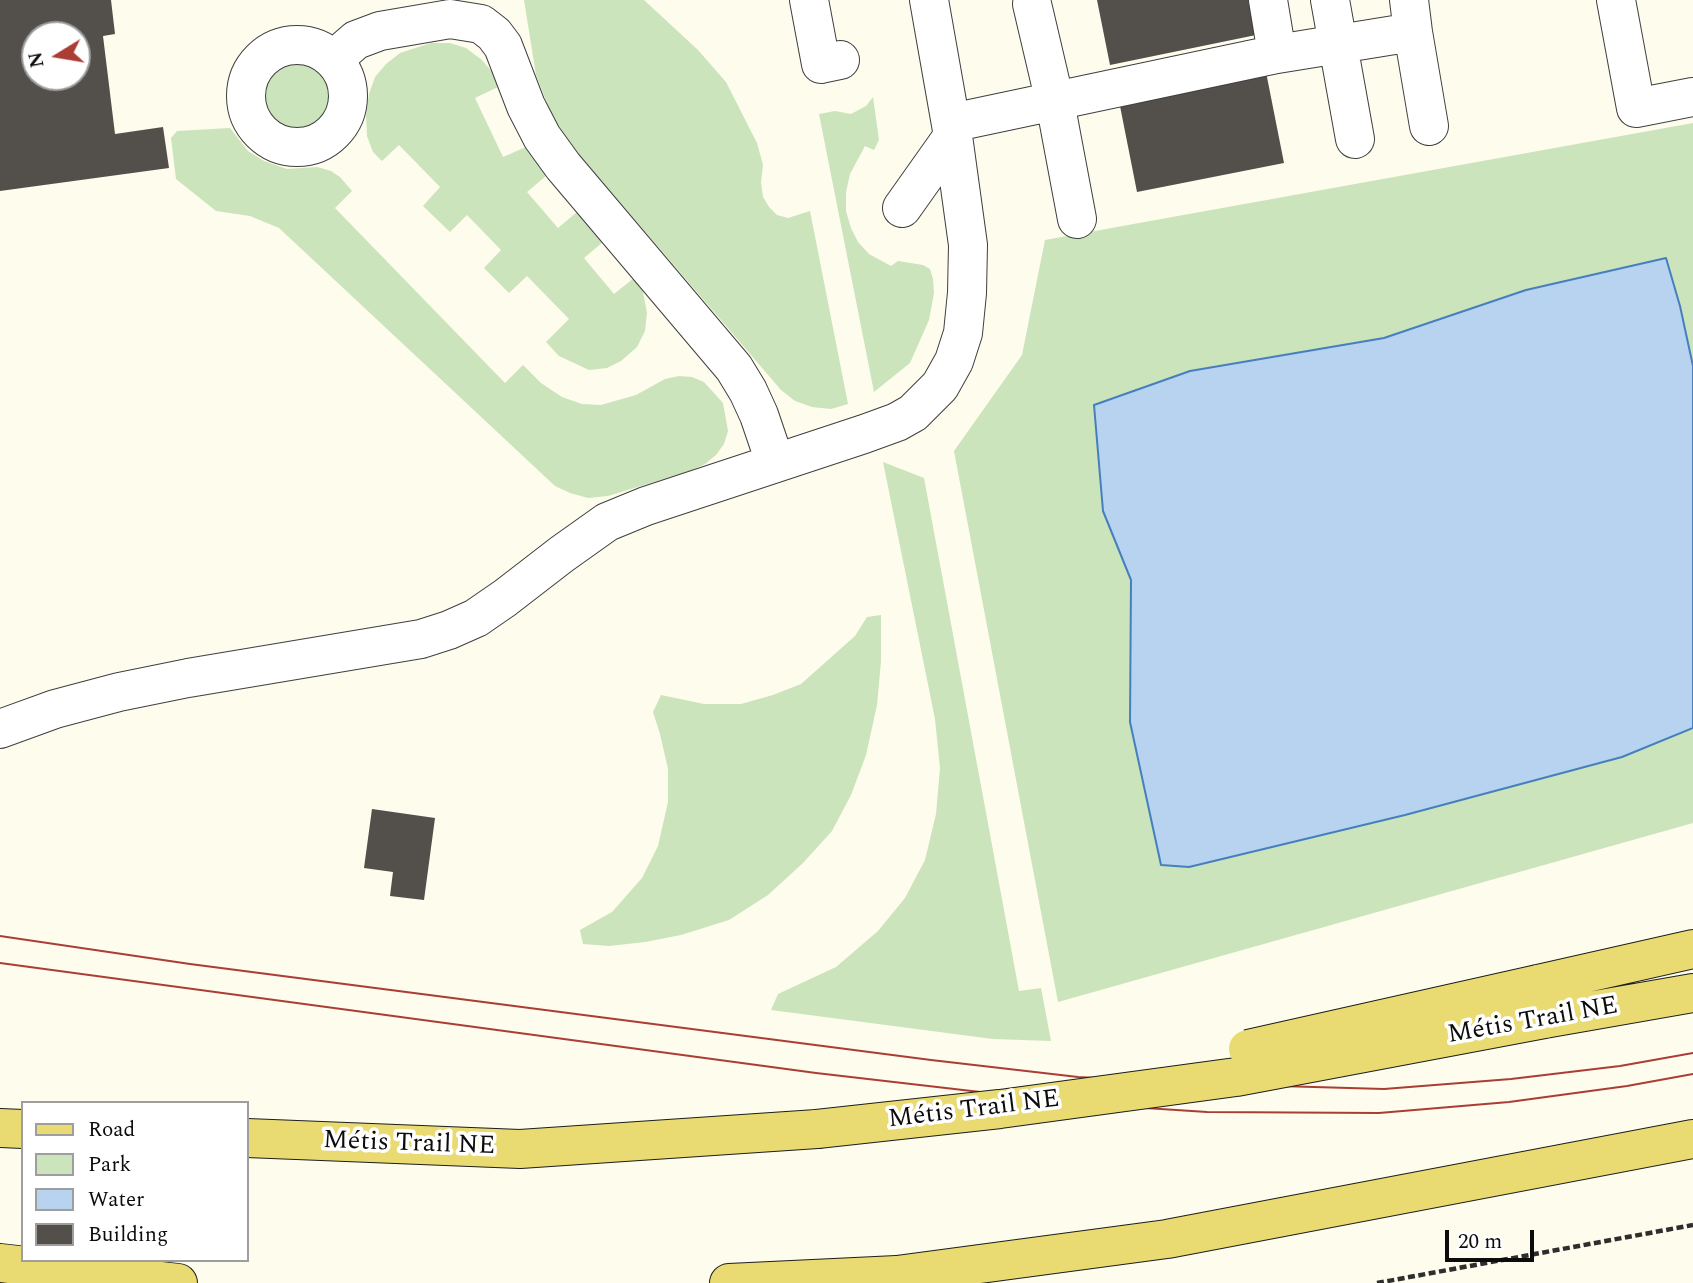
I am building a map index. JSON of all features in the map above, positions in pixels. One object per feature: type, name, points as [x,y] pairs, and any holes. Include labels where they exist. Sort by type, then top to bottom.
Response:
[{"type":"main road","points":[[1541,1002],[1693,949]]},
{"type":"main road","name":"Métis Trail NE","points":[[248,1138],[520,1149],[817,1129],[1000,1109],[1236,1077],[1541,1002],[1693,993]]},
{"type":"main road","points":[[0,1128],[21,1129]]},
{"type":"main road","points":[[729,1283],[897,1275],[1167,1240],[1693,1139]]},
{"type":"main road","points":[[0,1263],[178,1283]]},
{"type":"street","points":[[809,0],[821,64],[840,60]]},
{"type":"street","points":[[0,729],[55,709],[119,692],[421,639],[449,630],[476,618],[607,522],[646,506],[897,422],[913,413],[940,386],[954,361],[963,333],[967,293],[968,246],[952,129],[929,0]]},
{"type":"street","points":[[1268,0],[1277,54]]},
{"type":"street","points":[[1330,0],[1355,139]]},
{"type":"street","points":[[1616,0],[1636,108],[1693,97]]},
{"type":"street","points":[[1032,4],[1055,102],[1077,219]]},
{"type":"street","points":[[902,208],[952,129],[1055,102],[1277,54],[1339,45],[1411,16],[1429,126]]},
{"type":"street","points":[[333,60],[366,35],[450,19],[481,24],[494,34],[503,46],[526,106],[549,147],[734,368],[759,415],[775,462]]},
{"type":"path","points":[[1377,1283],[1693,1225]]},
{"type":"green space","points":[[524,0],[644,0],[698,50],[726,82],[757,143],[763,165],[763,197],[769,207],[777,215],[788,218],[810,211],[848,404],[831,409],[812,407],[795,401],[781,390],[569,143],[551,113],[536,75]]},
{"type":"green space","points":[[431,43],[450,43],[466,48],[482,60],[492,72],[498,87],[475,98],[503,157],[526,147],[546,176],[527,192],[558,228],[577,212],[603,242],[584,258],[614,294],[634,278],[643,292],[647,313],[645,331],[637,347],[621,361],[607,368],[589,370],[559,356],[546,342],[569,319],[527,276],[509,293],[484,268],[501,250],[467,215],[450,232],[423,206],[440,187],[399,145],[382,161],[373,152],[367,136],[366,114],[375,77],[400,53]]},
{"type":"green space","points":[[297,61],[322,71],[332,96],[322,121],[297,131],[272,121],[262,96],[272,71]]},
{"type":"green space","points":[[873,97],[879,140],[874,150],[865,146],[850,174],[846,211],[851,228],[858,242],[869,254],[891,266],[898,261],[923,265],[930,269],[934,293],[929,320],[910,363],[874,392],[819,114],[835,111],[851,114],[866,106]]},
{"type":"green space","points":[[1693,123],[1693,823],[1058,1002],[954,451],[1022,355],[1045,240]]},
{"type":"green space","points":[[230,128],[248,151],[264,161],[287,169],[317,167],[340,177],[352,191],[335,208],[505,383],[523,365],[541,383],[562,397],[582,404],[601,405],[636,395],[665,379],[692,377],[704,382],[723,403],[728,431],[724,444],[705,464],[690,471],[608,496],[588,498],[555,486],[279,228],[250,216],[216,211],[176,179],[171,138],[177,131]]},
{"type":"green space","points":[[883,462],[924,478],[1019,991],[1041,988],[1051,1041],[993,1039],[771,1010],[778,994],[836,967],[878,931],[905,898],[925,860],[936,814],[940,768],[935,719]]},
{"type":"green space","points":[[881,615],[877,705],[866,755],[851,795],[832,831],[803,863],[768,895],[729,920],[681,935],[645,942],[609,946],[583,944],[580,930],[612,912],[642,878],[658,846],[668,802],[668,769],[653,712],[661,695],[704,704],[741,704],[773,695],[801,684],[855,636],[867,617]]},
{"type":"water","points":[[1666,258],[1693,366],[1693,728],[1622,757],[1405,815],[1189,867],[1161,865],[1130,722],[1131,580],[1103,511],[1094,405],[1190,371],[1384,338],[1526,290]]},
{"type":"building","points":[[0,0],[111,0],[115,34],[103,36],[115,134],[163,127],[169,168],[0,191]]},
{"type":"building","points":[[1097,0],[1248,0],[1256,35],[1110,65]]},
{"type":"building","points":[[1266,72],[1284,163],[1137,192],[1119,101]]},
{"type":"building","points":[[372,809],[435,818],[424,900],[390,896],[393,872],[364,868]]},
{"type":"tram line","points":[[0,936],[190,964],[1078,1077],[1384,1089],[1511,1079],[1620,1066],[1693,1053]]},
{"type":"tram line","points":[[0,963],[816,1073],[1084,1104],[1207,1112],[1379,1113],[1509,1102],[1693,1074]]}]
